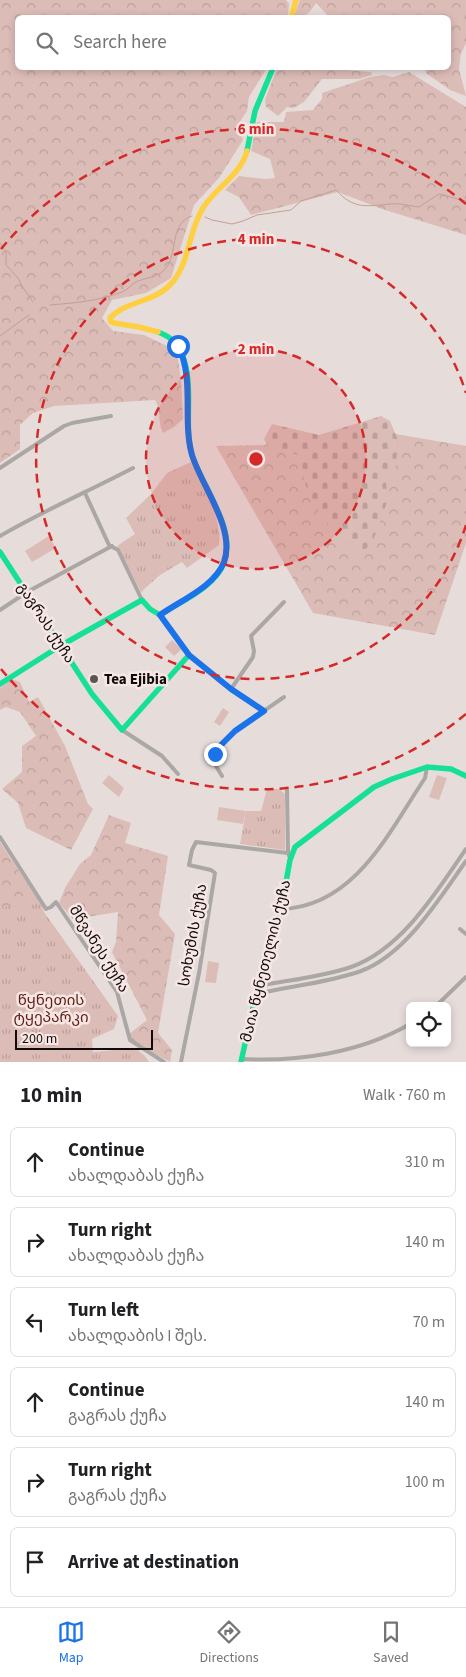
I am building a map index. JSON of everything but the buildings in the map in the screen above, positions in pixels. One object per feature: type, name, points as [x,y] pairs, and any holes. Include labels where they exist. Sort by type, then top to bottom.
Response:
[{"type":"street","points":[[292,15],[296,0]]},
{"type":"street","points":[[160,615],[204,587],[217,573],[224,563],[226,550],[223,526],[192,455],[186,382],[182,354],[178,346],[168,336],[160,332],[114,323],[110,318],[115,312],[155,294],[169,285],[176,276],[204,204],[242,164],[248,150],[253,118],[272,70]]},
{"type":"street","points":[[0,468],[72,422],[111,416]]},
{"type":"street","points":[[0,536],[35,516],[133,468]]},
{"type":"street","points":[[85,493],[109,545],[116,548],[142,600],[150,609],[160,615],[189,655],[231,689],[264,711]]},
{"type":"street","points":[[0,610],[27,592],[112,546]]},
{"type":"street","name":"გაგრას ქუჩა","points":[[0,552],[60,646],[108,715],[122,730]]},
{"type":"street","points":[[0,684],[60,646],[142,600]]},
{"type":"street","points":[[231,689],[253,657],[254,651],[251,636],[284,602]]},
{"type":"street","points":[[178,774],[162,756],[122,730],[189,655]]},
{"type":"street","points":[[222,776],[213,761],[216,750],[235,731],[284,696]]},
{"type":"street","points":[[282,908],[299,908],[321,901],[338,891],[356,875],[378,849],[425,778],[427,767]]},
{"type":"street","name":"მაია წყნეთელის ქუჩა","points":[[241,1060],[258,986],[282,908],[290,860],[295,848],[374,787],[392,779],[427,767],[451,769],[466,776]]},
{"type":"street","points":[[287,789],[288,853],[290,860]]},
{"type":"street","name":"მწვანეს ქუჩა","points":[[0,837],[46,909],[51,908],[56,902],[117,992],[130,1040],[164,1062]]},
{"type":"street","name":"სოხუმის ქუჩა","points":[[181,1062],[199,973],[215,873],[211,870],[189,865],[196,842],[288,853]]},
{"type":"street","points":[[258,986],[352,967],[367,960],[388,946],[406,928],[466,848]]},
{"type":"street","points":[[256,994],[326,980],[362,970],[384,959],[412,933],[466,862]]},
{"type":"street","points":[[406,928],[412,933]]},
{"type":"street","points":[[460,929],[466,934]]},
{"type":"street","points":[[305,977],[306,983]]},
{"type":"street","points":[[440,1002],[466,977]]},
{"type":"street","points":[[288,980],[290,987]]},
{"type":"street","points":[[241,1060],[273,1060],[343,1050],[361,1046],[406,1026]]},
{"type":"green space","points":[[0,0],[286,0],[289,4],[288,15],[15,15],[15,70],[266,70],[249,97],[247,111],[239,123],[243,140],[219,178],[194,205],[171,278],[146,293],[112,300],[102,318],[113,331],[144,335],[167,346],[178,359],[183,419],[163,433],[155,400],[54,406],[33,413],[20,425],[20,449],[0,463]]},
{"type":"green space","points":[[300,0],[466,0],[466,43],[461,54],[459,69],[466,96],[450,90],[426,73],[425,70],[451,70],[451,15],[327,15],[316,3],[307,14],[294,15]]},
{"type":"green space","points":[[276,70],[346,70],[371,72],[372,75],[359,79],[322,79],[304,102],[294,108],[287,107],[278,116],[266,107],[265,100]]},
{"type":"green space","points":[[409,72],[466,107],[466,235],[382,209],[338,192],[251,215],[239,197],[225,190],[239,176],[275,178],[270,159],[251,151],[257,122],[284,122],[286,112],[313,110],[322,99],[322,93],[370,77],[384,75],[393,77]]},
{"type":"green space","points":[[381,416],[390,421],[398,440],[396,465],[386,479],[387,502],[374,538],[361,556],[336,533],[316,507],[306,486],[299,455],[268,447],[264,439],[272,424],[319,435]]},
{"type":"green space","points":[[384,432],[466,446],[466,543],[435,635],[313,613],[216,446],[264,445]]},
{"type":"green space","points":[[191,462],[215,513],[218,524],[219,545],[187,568],[182,562],[160,575],[141,592],[117,546],[135,534],[126,518],[152,493],[167,473]]},
{"type":"green space","points":[[49,536],[56,548],[32,562],[25,551]]},
{"type":"green space","points":[[172,640],[182,649],[174,656],[165,647]]},
{"type":"green space","points":[[12,679],[20,682],[29,702],[38,697],[65,746],[88,804],[93,809],[71,850],[26,828],[18,803],[2,789],[22,772],[22,746],[36,736],[20,712],[6,707],[0,710],[0,688]]},
{"type":"green space","points":[[223,708],[229,712],[220,726],[214,722]]},
{"type":"green space","points":[[109,775],[124,788],[119,797],[102,783]]},
{"type":"green space","points":[[437,775],[447,778],[439,800],[429,797]]},
{"type":"green space","points":[[267,789],[279,789],[285,794],[285,850],[240,844],[246,811],[261,811]]},
{"type":"green space","points":[[219,807],[246,811],[243,824],[217,820]]},
{"type":"green space","points":[[109,815],[131,823],[125,843],[168,856],[159,915],[175,934],[158,1033],[172,1050],[170,1062],[132,1041],[129,1034],[147,1020],[112,952],[116,942],[118,912],[73,919],[59,903],[65,888],[80,864],[91,855]]},
{"type":"green space","points":[[0,842],[41,904],[0,959]]},
{"type":"green space","name":"წყნეთის ტყეპარკი","points":[[33,892],[44,912],[118,1016],[114,1029],[92,1039],[93,1052],[135,1048],[149,1062],[0,1062],[0,910]]},
{"type":"green space","points":[[208,961],[219,963],[216,983],[205,982]]},
{"type":"waterway","points":[[205,217],[232,224],[257,215],[291,210],[301,201],[336,190],[349,201],[361,205],[398,204],[419,207],[439,194],[466,201]]},
{"type":"waterway","points":[[50,305],[104,298],[124,291],[136,282],[162,272],[171,259],[175,237],[181,224],[185,219],[192,216]]},
{"type":"waterway","points":[[0,243],[6,252],[6,265],[18,278],[33,302]]},
{"type":"waterway","points":[[0,336],[29,315]]},
{"type":"traffic: fast","points":[[247,151],[255,111],[272,70]]},
{"type":"traffic: fast","points":[[0,684],[60,646],[142,600],[150,609],[160,615],[205,587],[213,580],[224,563],[227,550],[222,522],[192,455],[188,430],[189,392],[186,366],[176,343],[158,332]]},
{"type":"traffic: fast","points":[[0,552],[92,694],[122,730],[189,655]]},
{"type":"traffic: fast","points":[[241,1062],[256,994],[280,915],[290,860],[295,847],[374,787],[392,779],[427,767],[451,769],[466,776]]},
{"type":"traffic: slow","points":[[292,15],[296,0]]},
{"type":"traffic: slow","points":[[158,332],[114,323],[111,322],[110,318],[124,308],[163,291],[177,277],[198,217],[208,201],[239,168],[247,151]]},
{"type":"place","name":"Tea Ejibia","points":[[94,679]]},
{"type":"route","points":[[178,346],[182,354],[186,382],[192,455],[220,517],[226,550],[224,563],[204,587],[160,615],[189,655],[231,689],[264,711],[235,731],[216,750],[215,754]]}]
